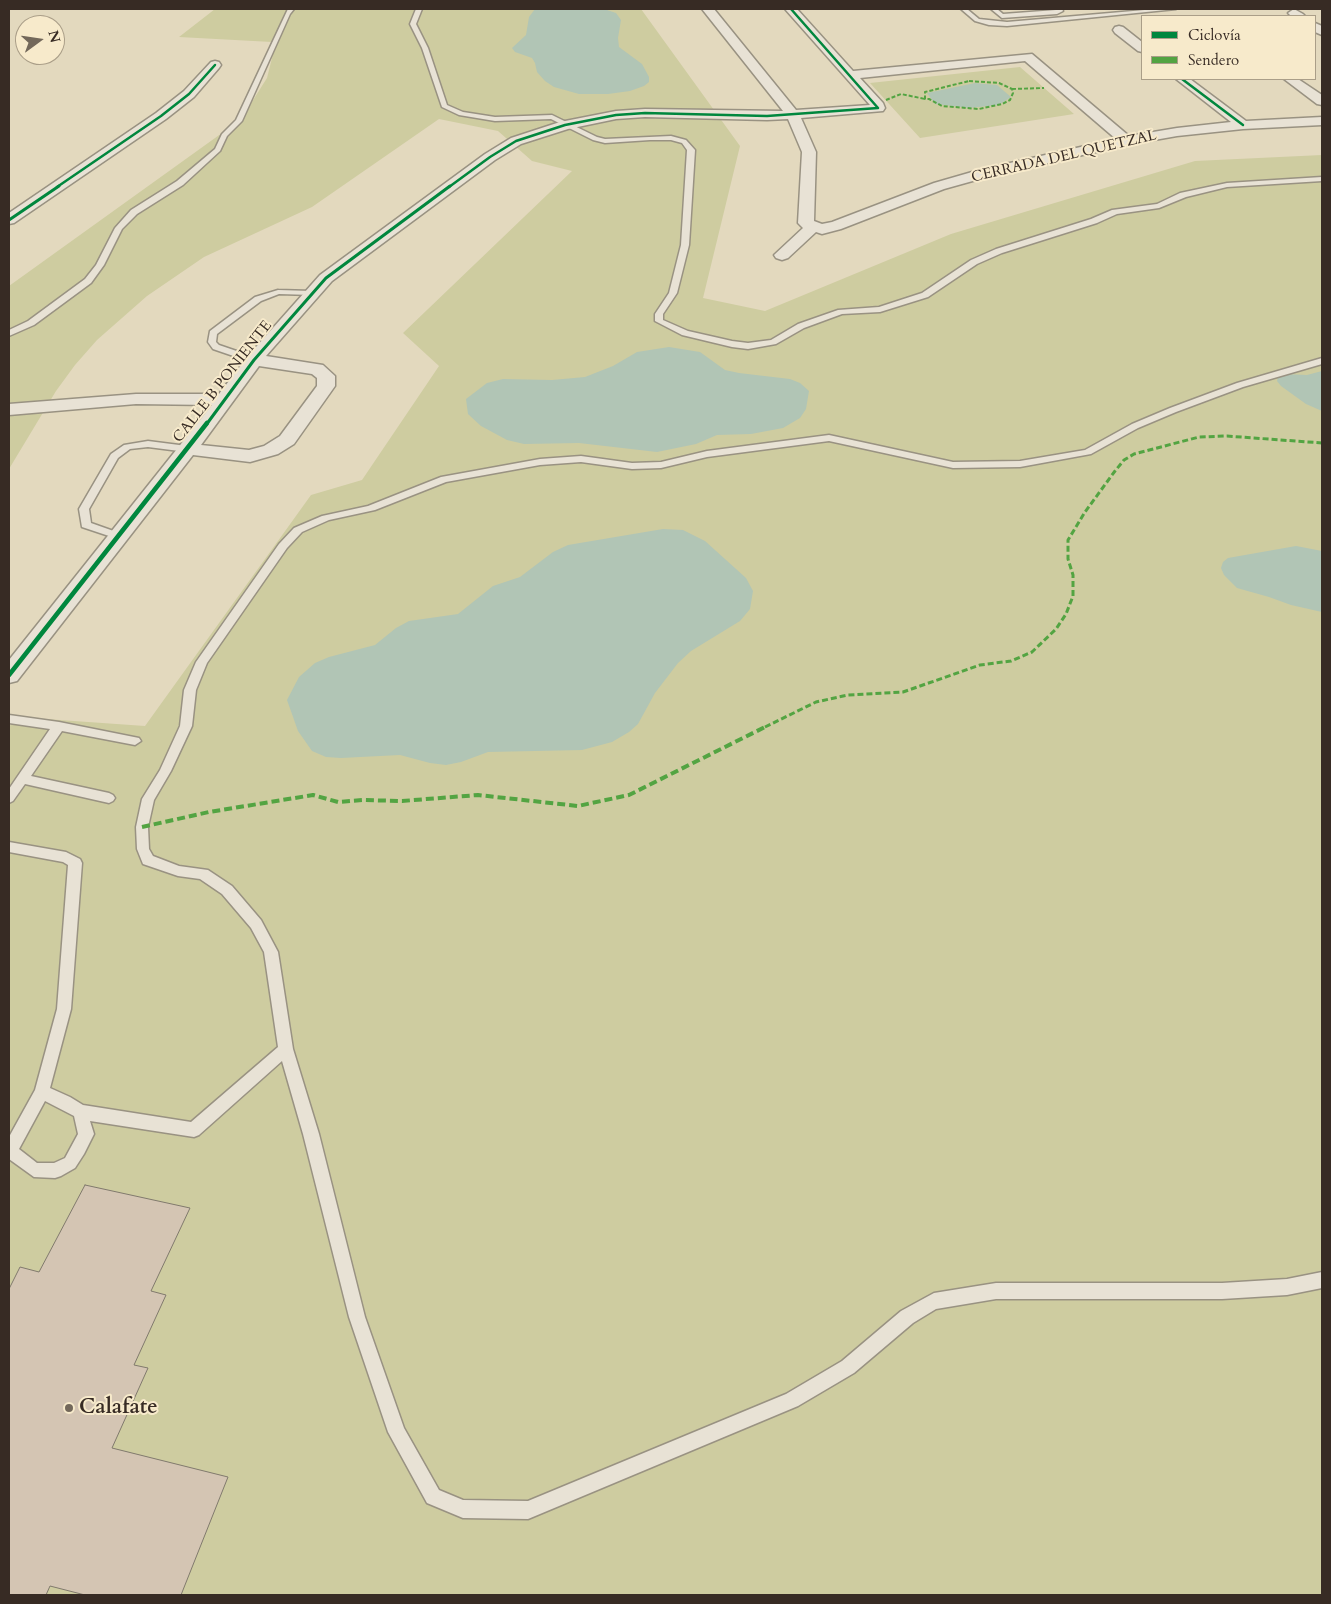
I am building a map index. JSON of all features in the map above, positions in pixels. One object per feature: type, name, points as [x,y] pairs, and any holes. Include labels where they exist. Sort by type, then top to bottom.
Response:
[{"type":"street","points":[[708,9],[793,115],[809,152],[806,223],[813,227],[782,255]]},
{"type":"street","points":[[791,9],[849,75],[1028,57],[1126,141]]},
{"type":"street","points":[[1119,30],[1141,47]]},
{"type":"street","points":[[9,220],[161,116],[189,94],[215,65]]},
{"type":"street","name":"CALLE B PONIENTE","points":[[9,675],[187,449],[254,360],[312,292],[326,278],[490,156],[572,128],[675,115],[793,115],[878,108],[849,75]]},
{"type":"street","points":[[1183,80],[1242,125]]},
{"type":"street","points":[[1291,80],[1322,101]]},
{"type":"street","name":"CERRADA DEL QUETZAL","points":[[813,227],[836,226],[939,186],[984,173],[1126,141],[1176,132],[1242,125],[1322,121]]},
{"type":"street","points":[[187,449],[250,456],[272,450],[287,440],[326,386],[326,376],[317,369],[254,360]]},
{"type":"street","points":[[9,410],[127,399],[185,398],[224,400]]},
{"type":"lane","points":[[9,333],[31,323],[88,281],[100,264],[119,228],[134,212],[180,183],[218,150],[224,134],[239,120],[287,14],[292,9]]},
{"type":"lane","points":[[419,9],[414,24],[444,106],[461,114],[495,119],[552,117],[594,139],[605,141],[671,138],[684,141],[692,150],[684,245],[673,293],[659,314],[659,321],[685,333],[732,344],[748,346],[773,342],[801,326],[841,312],[880,309],[925,295],[974,262],[999,251],[1094,221],[1115,212],[1159,206],[1183,195],[1212,188],[1322,179]]},
{"type":"lane","points":[[964,9],[978,20],[1007,24],[1174,9]]},
{"type":"lane","points":[[994,9],[1002,16],[1058,12],[1059,9]]},
{"type":"lane","points":[[1026,9],[1032,14]]},
{"type":"lane","points":[[254,360],[216,347],[212,342],[214,333],[264,296],[289,291],[312,292]]},
{"type":"lane","points":[[1322,361],[1240,385],[1182,407],[1135,426],[1088,452],[1020,464],[953,465],[829,438],[707,454],[660,465],[632,466],[582,459],[540,462],[444,479],[370,508],[326,518],[298,530],[283,546],[202,662],[190,690],[186,726],[165,771],[148,799],[142,827],[143,849],[148,860],[178,871],[203,874],[228,890],[256,924],[271,952],[286,1049],[357,1317],[397,1432],[433,1497],[463,1510],[528,1510],[792,1400],[848,1367],[907,1317],[934,1301],[996,1291],[1222,1291],[1287,1287],[1322,1280]]},
{"type":"lane","points":[[118,536],[86,525],[84,509],[114,456],[128,447],[148,444],[187,449]]},
{"type":"lane","points":[[9,719],[60,726],[135,741]]},
{"type":"lane","points":[[9,798],[60,726]]},
{"type":"lane","points":[[22,780],[109,798]]},
{"type":"lane","points":[[9,847],[66,857],[71,859],[76,868],[68,937],[64,1009],[42,1092],[9,1151],[34,1170],[55,1171],[70,1163],[86,1134],[80,1112]]},
{"type":"lane","points":[[42,1092],[66,1102],[80,1112],[194,1130],[286,1049]]},
{"type":"shaded area","points":[[215,9],[641,9],[740,146],[703,298],[765,311],[951,234],[1195,161],[1322,155],[1322,1595],[9,1595],[9,727],[17,717],[145,726],[311,495],[362,480],[439,366],[403,333],[572,171],[532,161],[498,131],[439,119],[312,207],[204,257],[147,296],[97,340],[75,365],[56,391],[9,469],[9,286],[222,133],[250,105],[267,78],[273,54],[272,42],[179,37]]},
{"type":"shaded area","points":[[535,9],[604,9],[616,13],[621,20],[618,38],[619,47],[642,64],[649,77],[649,82],[630,91],[608,94],[579,94],[554,87],[537,72],[532,58],[515,52],[512,48],[526,35],[529,17]]},
{"type":"shaded area","points":[[1020,67],[1074,114],[920,138],[870,83]]},
{"type":"shaded area","points":[[975,83],[997,85],[1011,97],[999,105],[969,108],[935,104],[927,93]]},
{"type":"shaded area","points":[[669,347],[700,352],[725,370],[790,379],[800,383],[809,391],[806,409],[800,418],[783,428],[751,434],[717,435],[696,444],[657,452],[579,443],[524,444],[507,440],[481,426],[468,414],[466,399],[487,383],[503,379],[552,380],[585,377],[613,366],[637,352]]},
{"type":"shaded area","points":[[1322,371],[1322,411],[1306,404],[1277,381],[1278,377],[1283,374],[1307,375]]},
{"type":"shaded area","points":[[663,529],[683,530],[705,541],[746,578],[753,591],[750,609],[740,621],[691,651],[678,663],[655,693],[638,724],[612,742],[582,750],[488,752],[461,762],[446,765],[400,755],[326,757],[312,751],[298,731],[287,700],[299,677],[315,663],[329,657],[375,645],[396,628],[409,621],[458,614],[493,586],[520,577],[553,552],[568,545]]},
{"type":"shaded area","points":[[1296,546],[1322,551],[1322,612],[1291,605],[1237,588],[1224,575],[1221,568],[1223,562],[1228,558]]},
{"type":"building","name":"Calafate","points":[[85,1185],[190,1208],[151,1291],[166,1295],[134,1365],[148,1368],[112,1448],[228,1477],[181,1595],[85,1595],[50,1586],[46,1595],[9,1595],[9,1289],[20,1267],[39,1272]]},
{"type":"marked path","points":[[886,100],[901,94],[913,95],[925,99],[929,99],[942,106],[979,109],[1002,104],[1010,100],[1013,93],[1012,89],[999,83],[969,81],[925,92],[925,99]]},
{"type":"marked path","points":[[1012,89],[1044,88]]},
{"type":"marked path","points":[[142,827],[209,812],[313,795],[338,802],[363,800],[402,801],[478,795],[578,806],[629,795],[816,702],[848,695],[903,692],[980,665],[1011,661],[1032,652],[1056,629],[1066,614],[1073,596],[1073,575],[1068,559],[1068,540],[1085,512],[1115,471],[1124,460],[1134,454],[1199,437],[1227,436],[1322,443]]},
{"type":"cycle path","points":[[9,675],[201,432],[254,360],[312,293],[326,278],[490,157],[516,141],[533,135],[565,125],[616,115],[645,113],[767,116],[878,108],[791,9]]},
{"type":"cycle path","points":[[9,220],[161,116],[189,94],[215,65]]},
{"type":"cycle path","points":[[1183,80],[1243,125]]},
{"type":"place","name":"Calafate","points":[[69,1408]]}]
